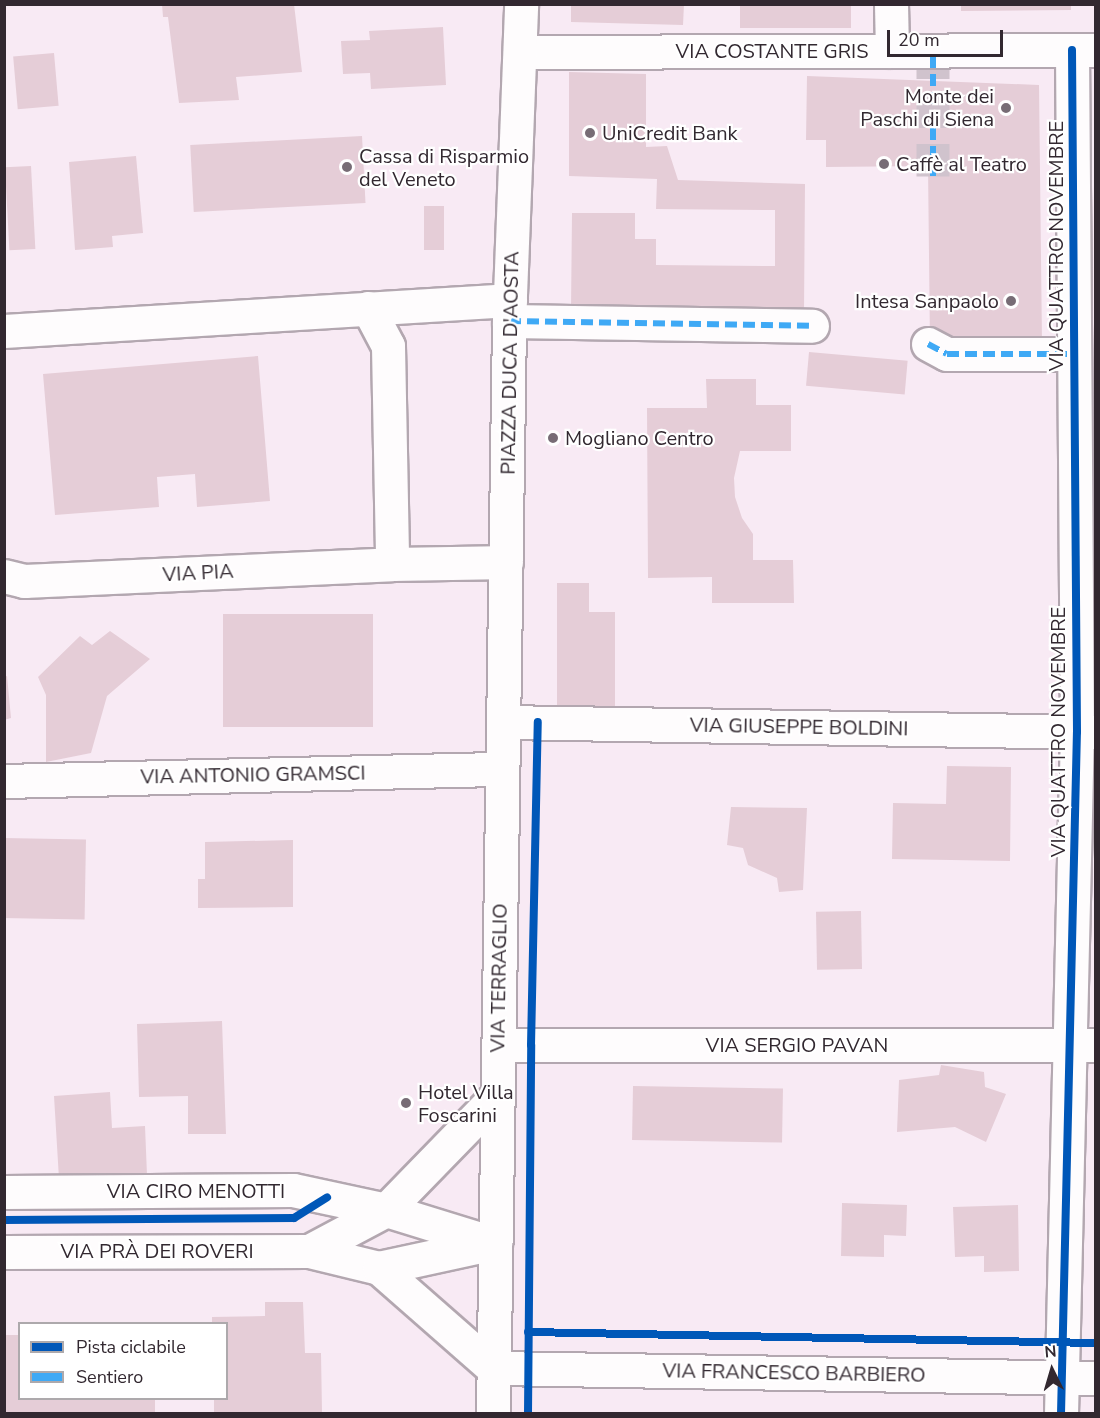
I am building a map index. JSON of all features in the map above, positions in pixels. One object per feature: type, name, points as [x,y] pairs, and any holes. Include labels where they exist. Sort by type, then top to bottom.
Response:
[{"type":"street","name":"PIAZZA DUCA D'AOSTA","points":[[503,722],[509,311],[521,52],[521,4]]},
{"type":"street","points":[[891,4],[892,51]]},
{"type":"street","name":"VIA COSTANTE GRIS","points":[[521,52],[1084,50]]},
{"type":"street","name":"VIA QUATTRO NOVEMBRE","points":[[1061,1413],[1061,1378],[1082,1045],[1086,732],[1072,354],[1084,50]]},
{"type":"street","points":[[368,308],[388,346],[392,564]]},
{"type":"street","points":[[4,331],[368,308],[509,311],[812,326]]},
{"type":"street","points":[[928,344],[947,354],[1072,354]]},
{"type":"street","name":"VIA PIA","points":[[4,576],[24,581],[392,564],[506,562]]},
{"type":"street","name":"VIA GIUSEPPE BOLDINI","points":[[503,722],[1086,732]]},
{"type":"street","name":"VIA TERRAGLIO","points":[[493,1413],[503,722]]},
{"type":"street","name":"VIA ANTONIO GRAMSCI","points":[[4,781],[501,769]]},
{"type":"street","name":"VIA SERGIO PAVAN","points":[[498,1045],[1082,1045]]},
{"type":"street","name":"VIA PRÀ DEI ROVERI","points":[[309,1251],[386,1210],[497,1096]]},
{"type":"street","name":"VIA CIRO MENOTTI","points":[[4,1192],[293,1190],[386,1210]]},
{"type":"street","points":[[386,1210],[495,1243]]},
{"type":"street","name":"VIA PRÀ DEI ROVERI","points":[[4,1252],[309,1251],[379,1268],[495,1243]]},
{"type":"street","name":"VIA PRÀ DEI ROVERI","points":[[379,1268],[493,1368]]},
{"type":"street","name":"VIA FRANCESCO BARBIERO","points":[[493,1368],[1095,1378]]},
{"type":"building","points":[[162,4],[294,4],[302,72],[236,77],[239,100],[179,103],[168,17],[163,17]]},
{"type":"building","points":[[571,4],[684,4],[683,25],[571,22]]},
{"type":"building","points":[[740,4],[851,4],[851,28],[740,28]]},
{"type":"building","points":[[961,4],[1071,4],[1071,10],[961,11]]},
{"type":"building","points":[[443,27],[446,85],[371,89],[370,73],[343,74],[341,41],[370,40],[369,31]]},
{"type":"building","points":[[54,53],[59,106],[18,109],[13,57]]},
{"type":"building","points":[[569,72],[646,74],[646,147],[667,146],[678,180],[805,184],[804,312],[571,310],[572,213],[635,213],[635,239],[656,239],[656,265],[775,266],[775,210],[656,209],[657,179],[569,176]]},
{"type":"building","points":[[807,76],[1039,85],[1042,343],[930,345],[928,166],[826,167],[826,140],[806,140]]},
{"type":"building","points":[[362,136],[366,203],[194,212],[190,145]]},
{"type":"building","points":[[136,156],[143,233],[112,236],[113,247],[75,250],[69,162]]},
{"type":"building","points":[[31,166],[35,249],[9,250],[5,167]]},
{"type":"building","points":[[424,206],[444,206],[444,250],[424,250]]},
{"type":"building","points":[[809,352],[908,361],[905,394],[806,386]]},
{"type":"building","points":[[258,356],[270,501],[197,507],[195,474],[157,477],[159,507],[55,515],[43,374]]},
{"type":"building","points":[[706,379],[756,379],[756,405],[791,405],[791,451],[740,451],[734,478],[735,497],[742,518],[753,534],[753,560],[793,560],[794,603],[712,603],[712,577],[648,578],[647,408],[707,408]]},
{"type":"building","points":[[557,583],[589,583],[589,612],[615,612],[615,718],[557,718]]},
{"type":"building","points":[[223,614],[373,614],[373,727],[223,727]]},
{"type":"building","points":[[110,631],[150,659],[107,696],[91,753],[46,762],[46,695],[38,677],[80,636],[92,645]]},
{"type":"building","points":[[7,676],[11,718],[4,720],[4,677]]},
{"type":"building","points":[[947,766],[1011,767],[1010,861],[892,859],[893,803],[946,804]]},
{"type":"building","points":[[731,807],[807,808],[803,890],[779,892],[777,878],[748,865],[743,848],[727,845]]},
{"type":"building","points":[[4,838],[86,839],[85,919],[4,918]]},
{"type":"building","points":[[293,840],[293,907],[198,908],[198,879],[205,879],[205,842]]},
{"type":"building","points":[[861,911],[862,969],[817,970],[816,912]]},
{"type":"building","points":[[222,1021],[226,1134],[188,1134],[188,1096],[139,1097],[137,1024]]},
{"type":"building","points":[[941,1065],[984,1072],[985,1087],[1006,1094],[986,1142],[955,1127],[897,1132],[899,1080],[939,1075]]},
{"type":"building","points":[[633,1086],[783,1089],[782,1143],[632,1140]]},
{"type":"building","points":[[110,1092],[112,1128],[145,1126],[147,1175],[59,1179],[54,1096]]},
{"type":"building","points":[[842,1203],[907,1205],[906,1236],[884,1235],[884,1257],[841,1256]]},
{"type":"building","points":[[1018,1205],[1019,1271],[984,1272],[984,1256],[955,1257],[953,1207]]},
{"type":"building","points":[[265,1302],[303,1302],[305,1353],[321,1353],[322,1412],[214,1413],[214,1400],[228,1400],[228,1322],[212,1322],[212,1317],[265,1316]]},
{"type":"building","points":[[4,1335],[18,1335],[18,1400],[155,1400],[155,1413],[4,1413]]},
{"type":"tunnel","points":[[933,51],[933,176]]},
{"type":"marked path","points":[[933,51],[933,176]]},
{"type":"marked path","points":[[509,321],[812,326]]},
{"type":"marked path","points":[[928,344],[947,354],[1072,354]]},
{"type":"cycle path","points":[[1061,1414],[1077,732],[1072,50]]},
{"type":"cycle path","points":[[528,1414],[531,1045],[538,722]]},
{"type":"cycle path","points":[[4,1220],[294,1218],[327,1197]]},
{"type":"cycle path","points":[[528,1332],[1096,1343]]},
{"type":"place","name":"Monte dei Paschi di Siena","points":[[1006,108]]},
{"type":"place","name":"UniCredit Bank","points":[[590,133]]},
{"type":"place","name":"Caffè al Teatro","points":[[884,164]]},
{"type":"place","name":"Cassa di Risparmio del Veneto","points":[[347,167]]},
{"type":"place","name":"Intesa Sanpaolo","points":[[1011,301]]},
{"type":"place","name":"Mogliano Centro","points":[[553,438]]},
{"type":"place","name":"Hotel Villa Foscarini","points":[[406,1103]]}]
